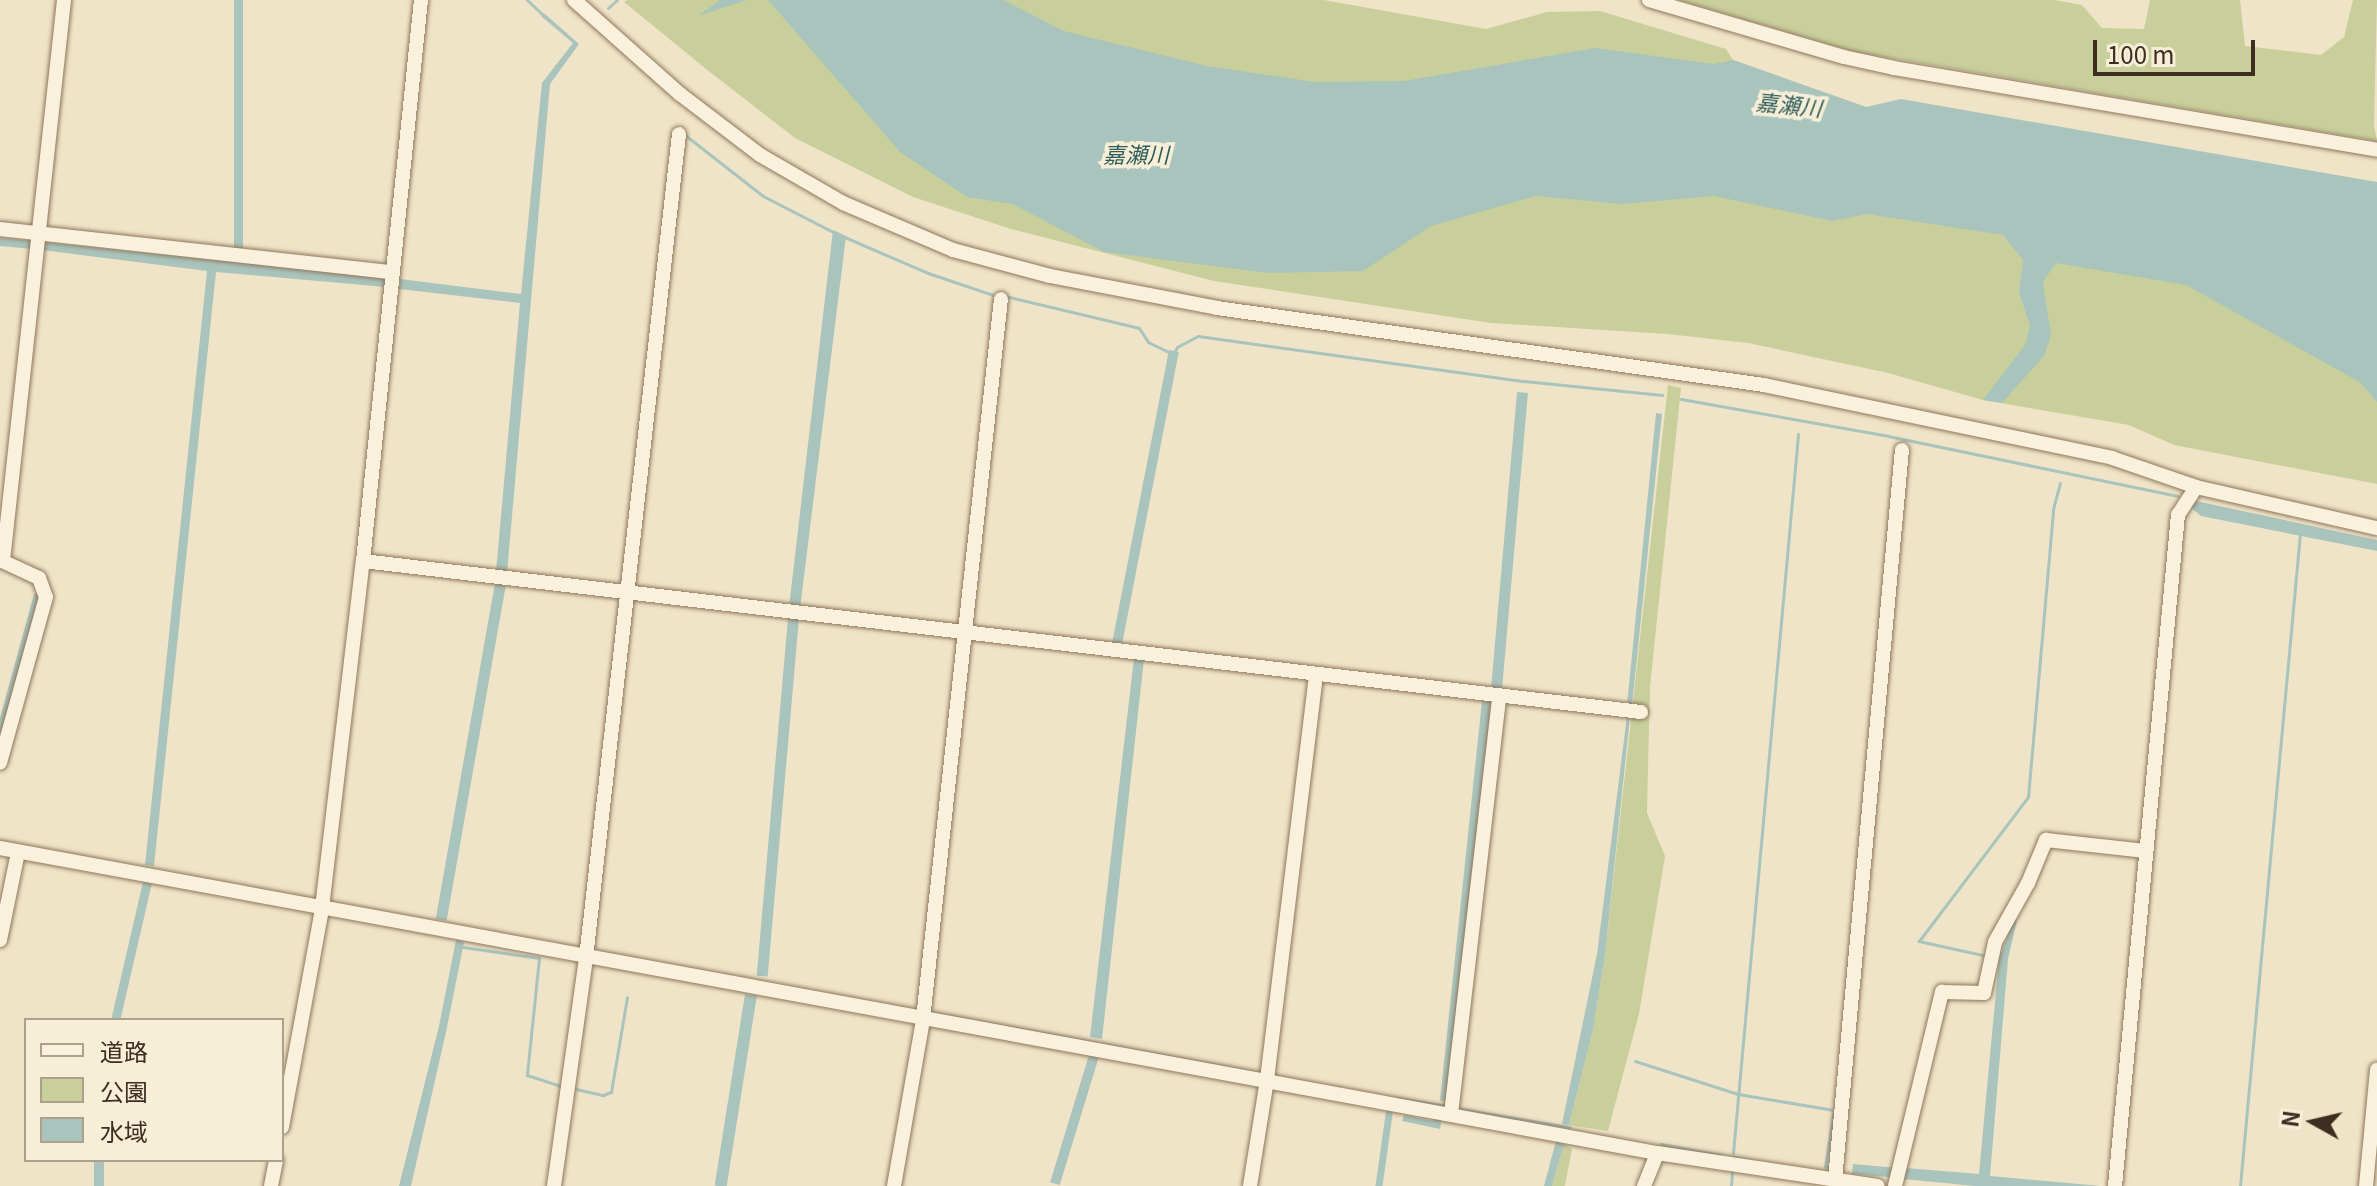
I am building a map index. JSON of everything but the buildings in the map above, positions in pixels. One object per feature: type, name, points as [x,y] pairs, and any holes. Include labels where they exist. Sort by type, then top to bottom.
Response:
[{"type":"street","points":[[0,763],[46,597],[39,578],[1,560],[64,0]]},
{"type":"street","points":[[284,1116],[322,908],[363,561],[421,0]]},
{"type":"street","points":[[574,0],[680,94],[760,155],[843,203],[953,250],[1086,284],[1217,308],[1764,385],[2112,458],[2196,487],[2377,528]]},
{"type":"street","points":[[1649,0],[1844,57],[1894,68],[2377,150]]},
{"type":"street","points":[[554,1186],[586,958],[679,134]]},
{"type":"street","points":[[0,229],[392,272]]},
{"type":"street","points":[[894,1186],[923,1019],[1001,299]]},
{"type":"street","points":[[1835,1180],[1902,450]]},
{"type":"street","points":[[2115,1186],[2178,515],[2196,487]]},
{"type":"street","points":[[363,561],[1641,712]]},
{"type":"street","points":[[1250,1186],[1267,1080],[1316,675]]},
{"type":"street","points":[[1451,1114],[1499,696]]},
{"type":"street","points":[[1895,1186],[1942,992],[1984,993],[1995,942],[2028,883],[2046,840],[2145,851]]},
{"type":"street","points":[[0,848],[1657,1153],[1855,1185],[1878,1186]]},
{"type":"street","points":[[0,940],[18,852]]},
{"type":"street","points":[[2366,1186],[2377,1070]]},
{"type":"street","points":[[1644,1186],[1657,1153]]},
{"type":"street","points":[[271,1186],[276,1162]]},
{"type":"green space","points":[[784,0],[1630,153],[2377,303],[2377,484],[2174,445],[2129,425],[1983,400],[1888,373],[1748,343],[1667,334],[1491,323],[1214,281],[1011,229],[913,197],[795,138],[624,2]]},
{"type":"green space","points":[[907,0],[1324,0],[1486,29],[1547,12],[1600,11],[1726,49],[1733,60],[1866,107],[1377,122]]},
{"type":"green space","points":[[1679,0],[2055,0],[2082,5],[2102,28],[2144,29],[2150,0],[2240,0],[2245,46],[2321,55],[2344,37],[2353,0],[2377,0],[2374,125],[2377,141],[1855,52]]},
{"type":"green space","points":[[1668,385],[1681,388],[1650,687],[1647,813],[1665,856],[1639,1014],[1608,1131],[1569,1125],[1593,1030],[1605,955]]},
{"type":"green space","points":[[1564,1144],[1572,1149],[1565,1186],[1552,1186]]},
{"type":"water","points":[[234,0],[243,0],[243,249],[234,249]]},
{"type":"water","points":[[720,0],[747,0],[698,16]]},
{"type":"water","name":"嘉瀬川","points":[[768,0],[1003,0],[1064,31],[1207,66],[1315,82],[1404,81],[1595,48],[1714,64],[1733,60],[1866,107],[1901,99],[2377,182],[2377,402],[2361,383],[2186,285],[2056,263],[2043,282],[2051,335],[2044,356],[2002,403],[1983,400],[2025,345],[2030,326],[2019,292],[2023,260],[2003,235],[1867,214],[1832,221],[1714,196],[1622,204],[1536,196],[1431,226],[1363,271],[1268,273],[1104,252],[1012,204],[967,197],[900,152]]},
{"type":"water","points":[[545,14],[579,44],[550,84],[507,573],[496,572],[520,303],[399,289],[400,279],[521,294],[542,83],[573,43],[541,16]]},
{"type":"water","points":[[833,230],[846,236],[800,609],[789,607]]},
{"type":"water","points":[[0,238],[34,241],[33,249],[0,246]]},
{"type":"water","points":[[43,242],[386,278],[385,287],[216,272],[154,866],[145,865],[207,271],[42,250]]},
{"type":"water","points":[[1169,350],[1179,352],[1121,647],[1112,645]]},
{"type":"water","points":[[1517,392],[1528,393],[1502,692],[1491,691]]},
{"type":"water","points":[[1656,413],[1662,414],[1632,706],[1627,705]]},
{"type":"water","points":[[2196,501],[2377,540],[2377,551],[2201,516],[2190,507]]},
{"type":"water","points":[[495,583],[506,585],[447,921],[436,919]]},
{"type":"water","points":[[39,593],[42,601],[0,740],[0,718],[34,594]]},
{"type":"water","points":[[788,618],[799,619],[768,977],[757,976]]},
{"type":"water","points":[[1134,658],[1144,659],[1102,1039],[1090,1037]]},
{"type":"water","points":[[1482,701],[1492,702],[1450,1102],[1440,1101]]},
{"type":"water","points":[[1627,716],[1630,717],[1605,955],[1593,1030],[1569,1125],[1562,1124],[1597,954]]},
{"type":"water","points":[[143,882],[152,884],[121,1018],[112,1018]]},
{"type":"water","points":[[2014,918],[2017,920],[2008,959],[1990,1176],[2101,1186],[1975,1186],[1903,1179],[1906,1168],[1979,1174],[1999,959]]},
{"type":"water","points":[[456,940],[464,942],[411,1186],[399,1186],[439,1026]]},
{"type":"water","points":[[745,994],[757,996],[727,1186],[715,1186]]},
{"type":"water","points":[[1089,1055],[1099,1058],[1060,1185],[1050,1182]]},
{"type":"water","points":[[1386,1111],[1393,1112],[1383,1186],[1375,1186]]},
{"type":"water","points":[[1404,1115],[1433,1121],[1434,1117],[1442,1118],[1440,1129],[1402,1121]]},
{"type":"water","points":[[1556,1141],[1564,1144],[1552,1186],[1544,1186]]},
{"type":"water","points":[[94,1162],[104,1162],[104,1186],[94,1186]]},
{"type":"water","points":[[1853,1164],[1895,1168],[1894,1178],[1852,1174]]},
{"type":"waterway","points":[[527,0],[543,15]]},
{"type":"waterway","points":[[608,8],[617,0]]},
{"type":"waterway","points":[[685,135],[763,196],[835,233]]},
{"type":"waterway","points":[[842,236],[928,273],[993,295]]},
{"type":"waterway","points":[[1005,296],[1139,328],[1148,342],[1173,354],[1177,347],[1198,336],[1524,381],[1662,395]]},
{"type":"waterway","points":[[1681,399],[1888,436],[2178,496]]},
{"type":"waterway","points":[[1733,1153],[1798,434]]},
{"type":"waterway","points":[[1987,956],[1919,941],[2028,797],[2053,509],[2060,483]]},
{"type":"waterway","points":[[2240,1186],[2300,533]]},
{"type":"waterway","points":[[463,947],[539,958],[527,1075],[564,1087]]},
{"type":"waterway","points":[[576,1089],[603,1095],[611,1092],[627,997]]},
{"type":"waterway","points":[[928,1012],[1255,1072]]},
{"type":"waterway","points":[[1635,1061],[1738,1094],[1834,1110],[1825,1166],[1831,1167]]},
{"type":"waterway","points":[[1398,1098],[1446,1106]]},
{"type":"waterway","points":[[1460,1109],[1570,1127]]},
{"type":"waterway","points":[[1661,1144],[1721,1155]]},
{"type":"waterway","points":[[1733,1157],[1749,1160]]},
{"type":"waterway","points":[[1731,1186],[1732,1171]]}]
